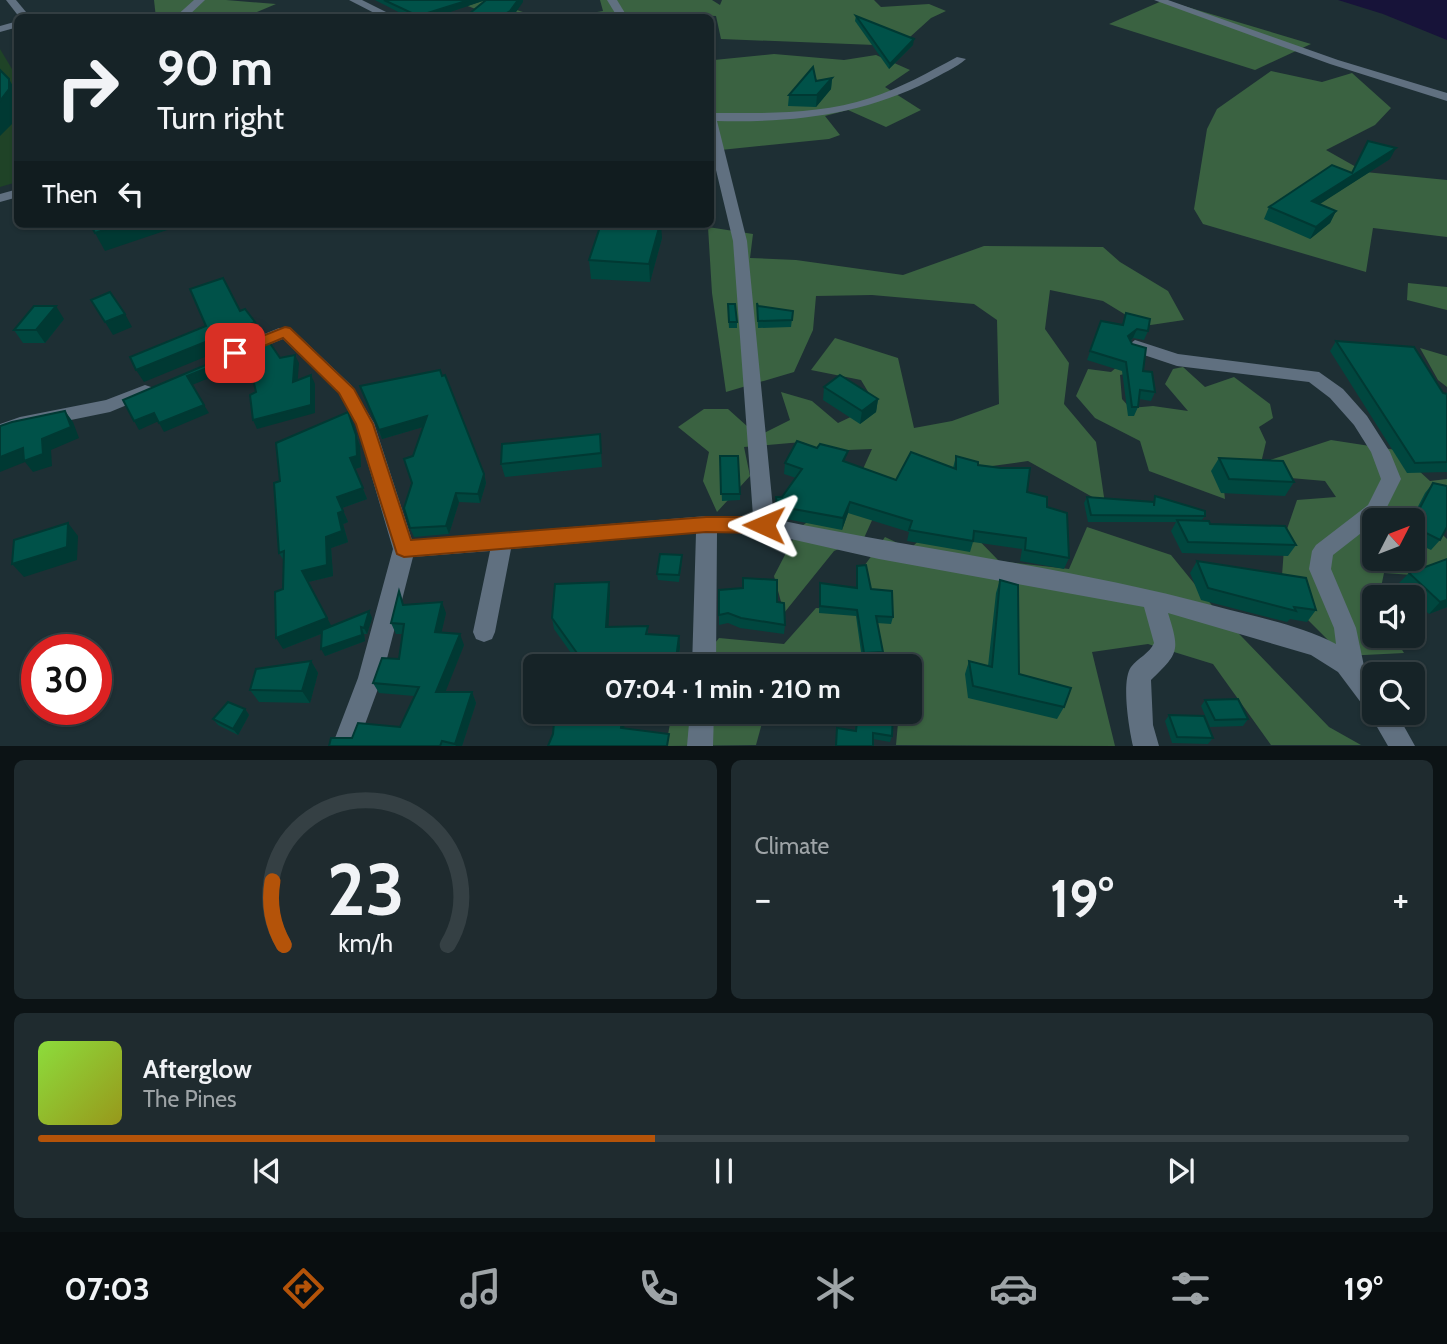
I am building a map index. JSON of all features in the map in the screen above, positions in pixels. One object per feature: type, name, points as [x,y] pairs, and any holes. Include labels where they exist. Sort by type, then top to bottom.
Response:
[{"type":"street","points":[[11,0],[23,14]]},
{"type":"street","points":[[184,14],[200,0]]},
{"type":"street","points":[[354,0],[384,14]]},
{"type":"street","points":[[1160,0],[1334,62],[1447,97]]},
{"type":"street","points":[[714,117],[806,117],[835,111],[898,91],[961,59]]},
{"type":"street","points":[[714,130],[740,241],[764,525]]},
{"type":"street","points":[[235,353],[285,332],[345,389],[365,424],[404,549],[370,678],[344,746]]},
{"type":"street","points":[[1135,346],[1177,360],[1313,376],[1331,387],[1366,430],[1384,457],[1391,479],[1376,511],[1323,551],[1319,559],[1320,569],[1345,628],[1352,667]]},
{"type":"street","points":[[0,431],[20,424],[110,406],[160,385]]},
{"type":"street","points":[[704,654],[706,524]]},
{"type":"street","points":[[404,549],[706,524],[764,525],[878,550],[1153,599],[1308,642],[1328,650],[1352,667],[1362,682]]},
{"type":"street","points":[[484,632],[502,541]]},
{"type":"street","points":[[1146,746],[1141,725],[1139,676],[1165,651],[1166,643],[1153,599]]},
{"type":"street","points":[[700,746],[701,724]]},
{"type":"street","points":[[1390,725],[1403,746]]},
{"type":"green space","points":[[154,0],[226,0],[276,4],[252,14],[156,14]]},
{"type":"green space","points":[[473,0],[505,0],[507,7],[523,12],[560,14],[487,14],[465,5]]},
{"type":"green space","points":[[600,0],[712,0],[720,5],[722,0],[874,0],[881,7],[929,4],[946,11],[931,18],[900,46],[721,39],[714,14],[635,14],[615,11],[618,14],[585,14],[603,11]]},
{"type":"green space","points":[[1164,0],[1311,44],[1255,70],[1109,24]]},
{"type":"green space","points":[[0,49],[14,72],[14,183],[0,187]]},
{"type":"green space","points":[[774,54],[844,60],[876,55],[910,70],[885,87],[921,110],[886,127],[848,110],[825,116],[840,135],[829,139],[714,151],[714,60]]},
{"type":"green space","points":[[1271,71],[1322,82],[1352,73],[1391,108],[1375,125],[1326,150],[1365,172],[1447,180],[1447,237],[1373,228],[1366,272],[1203,224],[1194,209],[1207,129],[1217,109]]},
{"type":"green space","points":[[708,228],[753,234],[750,258],[796,260],[903,275],[984,246],[1103,247],[1120,262],[1168,291],[1184,320],[1144,326],[1103,301],[1050,290],[1045,329],[1069,363],[1064,404],[1096,442],[1105,504],[1028,461],[970,469],[963,524],[999,561],[1069,569],[1087,527],[1171,555],[1215,609],[1329,727],[1361,745],[1271,745],[1213,664],[1148,644],[1092,652],[1115,746],[896,745],[898,724],[922,724],[922,654],[706,654],[719,638],[784,644],[816,608],[854,610],[857,576],[885,537],[910,549],[940,520],[884,494],[864,538],[834,551],[784,613],[774,576],[799,528],[854,489],[872,449],[824,451],[802,442],[744,447],[750,476],[717,512],[703,481],[709,452],[678,427],[704,409],[728,409],[758,436],[790,420],[781,392],[812,401],[838,423],[876,405],[861,380],[811,370],[835,338],[898,358],[914,428],[952,421],[999,404],[997,320],[974,304],[872,295],[816,296],[813,330],[794,372],[726,392],[712,293]]},
{"type":"green space","points":[[1408,283],[1447,287],[1447,310],[1407,300]]},
{"type":"green space","points":[[1420,348],[1447,356],[1447,387],[1438,380]]},
{"type":"green space","points":[[1124,361],[1133,372],[1120,375],[1122,399],[1130,408],[1153,406],[1188,411],[1165,384],[1173,369],[1183,367],[1205,387],[1234,377],[1270,404],[1273,418],[1259,427],[1266,442],[1261,463],[1331,440],[1396,450],[1430,481],[1447,479],[1447,519],[1440,532],[1447,539],[1447,581],[1427,576],[1384,573],[1382,585],[1362,585],[1362,648],[1401,648],[1404,653],[1344,656],[1281,589],[1285,535],[1297,500],[1336,497],[1325,481],[1222,472],[1225,499],[1149,471],[1140,441],[1095,418],[1076,396],[1088,369],[1111,372]]},
{"type":"green space","points":[[670,724],[762,724],[756,745],[666,746]]},
{"type":"shaded area","points":[[1338,0],[1447,0],[1447,40],[1383,14]]},
{"type":"building","points":[[384,0],[469,0],[424,14],[414,14]]},
{"type":"building","points":[[486,0],[518,0],[505,14],[469,14]]},
{"type":"building","points":[[856,16],[914,39],[890,64]]},
{"type":"building","points":[[813,67],[816,81],[832,78],[817,95],[789,95]]},
{"type":"building","points":[[0,70],[9,79],[9,89],[0,101]]},
{"type":"building","points":[[1368,141],[1396,148],[1312,201],[1336,211],[1316,227],[1269,207],[1332,165],[1352,173]]},
{"type":"building","points":[[92,228],[109,228],[95,233]]},
{"type":"building","points":[[600,228],[659,228],[649,264],[589,260]]},
{"type":"building","points":[[223,278],[240,311],[245,309],[255,322],[136,370],[130,357],[206,326],[190,289]]},
{"type":"building","points":[[110,292],[125,314],[105,322],[91,300]]},
{"type":"building","points":[[757,303],[758,306],[793,311],[792,320],[758,321]]},
{"type":"building","points":[[728,304],[735,304],[737,322],[729,322]]},
{"type":"building","points":[[34,306],[56,306],[36,330],[14,330]]},
{"type":"building","points":[[1126,313],[1150,319],[1148,331],[1137,329],[1128,336],[1132,344],[1146,348],[1143,371],[1152,372],[1155,392],[1140,390],[1138,407],[1132,407],[1126,362],[1090,351],[1101,321],[1123,325]]},
{"type":"building","points":[[267,339],[280,358],[295,355],[293,382],[311,375],[311,405],[253,420],[250,395],[256,392],[247,352],[187,376],[204,405],[159,423],[154,413],[134,421],[123,400]]},
{"type":"building","points":[[1336,341],[1414,347],[1443,393],[1447,394],[1447,462],[1415,463]]},
{"type":"building","points":[[440,370],[442,376],[445,375],[484,474],[478,494],[456,493],[446,526],[410,528],[404,508],[412,483],[404,459],[413,456],[427,416],[379,430],[360,386]]},
{"type":"building","points":[[840,375],[878,399],[862,411],[824,387]]},
{"type":"building","points":[[65,411],[71,427],[42,439],[43,454],[24,461],[23,448],[0,457],[0,426]]},
{"type":"building","points":[[348,412],[356,435],[357,456],[350,458],[363,488],[337,497],[343,511],[338,513],[342,531],[326,537],[327,565],[302,571],[327,618],[276,638],[275,592],[283,589],[284,551],[279,553],[274,483],[280,481],[276,443]]},
{"type":"building","points":[[600,434],[601,453],[501,464],[502,444]]},
{"type":"building","points":[[797,441],[817,448],[820,444],[848,451],[843,461],[896,480],[911,452],[956,469],[956,456],[978,462],[978,465],[1030,468],[1027,492],[1047,497],[1047,507],[1067,513],[1069,558],[1025,550],[1026,538],[974,531],[973,541],[909,530],[912,521],[850,502],[843,518],[777,506],[776,497],[782,497],[802,469],[785,463]]},
{"type":"building","points":[[720,456],[738,456],[740,494],[721,494]]},
{"type":"building","points":[[1219,458],[1283,461],[1294,482],[1229,479]]},
{"type":"building","points":[[1433,483],[1447,486],[1447,527],[1440,540],[1425,532],[1425,508],[1420,508]]},
{"type":"building","points":[[1155,496],[1205,511],[1205,516],[1091,515],[1087,497],[1154,502],[1154,506]]},
{"type":"building","points":[[1177,520],[1209,521],[1210,524],[1285,526],[1296,545],[1188,542]]},
{"type":"building","points":[[68,523],[67,547],[12,564],[14,540]]},
{"type":"building","points":[[660,554],[682,555],[679,575],[657,574]]},
{"type":"building","points":[[1447,559],[1447,600],[1440,602],[1425,585],[1409,573],[1425,571],[1425,567]]},
{"type":"building","points":[[1197,561],[1306,578],[1316,610],[1294,607],[1296,611],[1208,588]]},
{"type":"building","points":[[866,565],[871,589],[892,591],[893,617],[876,616],[883,652],[864,653],[857,610],[820,606],[820,583],[857,588],[857,566]]},
{"type":"building","points":[[743,578],[777,580],[777,602],[784,603],[785,625],[741,618],[728,613],[719,615],[719,590],[743,588]]},
{"type":"building","points":[[1000,580],[1018,585],[1019,674],[1071,688],[1064,707],[973,686],[969,661],[992,667]]},
{"type":"building","points":[[609,582],[606,627],[648,626],[646,634],[679,636],[677,654],[578,654],[552,618],[555,584]]},
{"type":"building","points":[[399,591],[403,605],[442,602],[435,632],[460,634],[436,692],[472,692],[455,744],[442,741],[440,746],[329,746],[331,738],[352,738],[358,723],[400,727],[419,687],[373,683],[382,658],[399,659],[404,624],[391,623]]},
{"type":"building","points":[[369,611],[364,628],[361,627],[362,635],[321,649],[322,630]]},
{"type":"building","points":[[311,661],[302,691],[250,690],[256,669]]},
{"type":"building","points":[[1238,699],[1248,719],[1215,720],[1205,700]]},
{"type":"building","points":[[228,702],[245,709],[233,729],[213,719]]},
{"type":"building","points":[[1169,715],[1204,716],[1213,738],[1177,737]]},
{"type":"building","points":[[554,724],[622,724],[621,728],[669,734],[667,746],[548,746]]},
{"type":"building","points":[[857,724],[892,724],[892,736],[873,733],[873,746],[836,746],[837,728],[856,731]]},
{"type":"route","points":[[235,353],[285,332],[345,389],[365,424],[404,549],[706,524],[764,525]]}]
